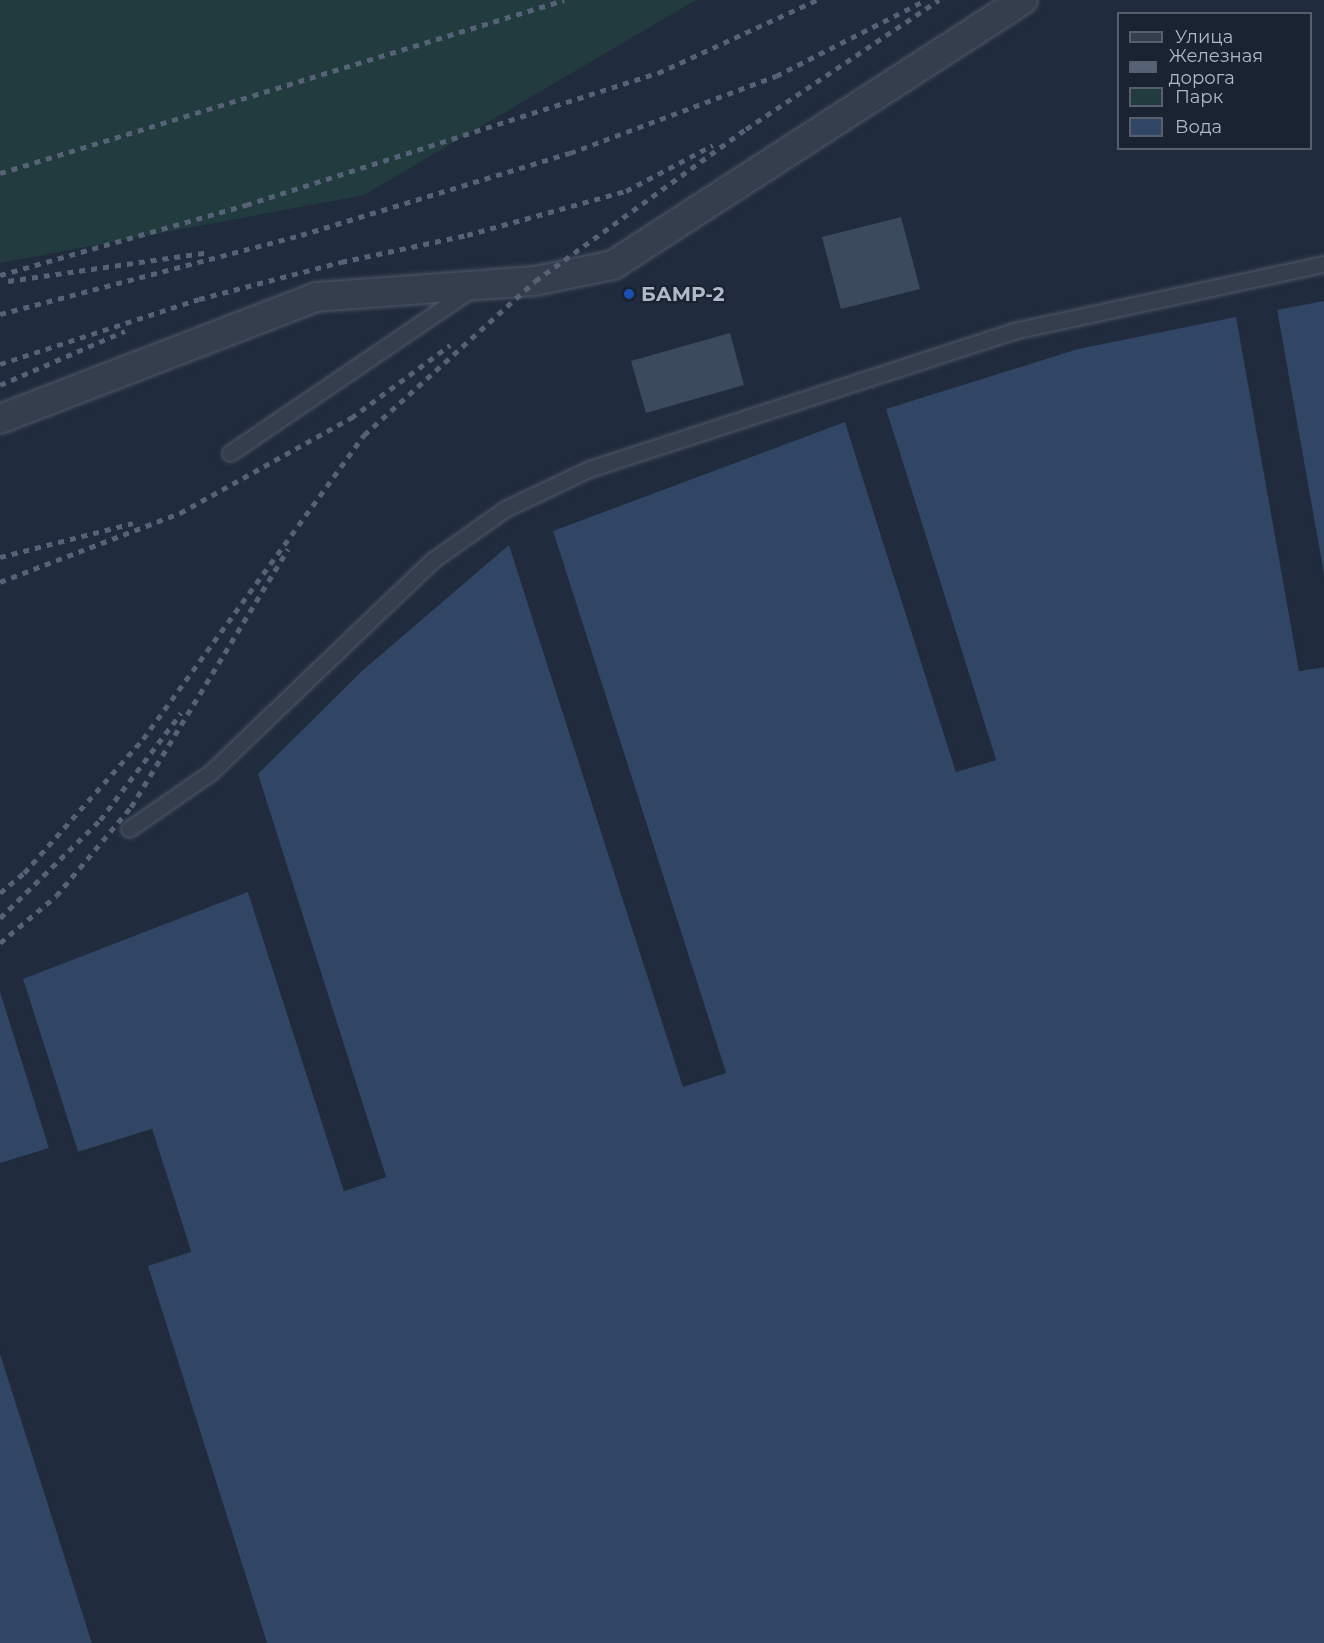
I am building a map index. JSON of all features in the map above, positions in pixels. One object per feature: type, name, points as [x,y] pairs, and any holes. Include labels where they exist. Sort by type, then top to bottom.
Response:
[{"type":"street","points":[[0,419],[316,297],[480,283],[535,281],[613,265],[1023,0]]},
{"type":"lane","points":[[129,829],[210,773],[433,560],[505,509],[578,474],[1013,331],[1324,264]]},
{"type":"lane","points":[[230,453],[480,283]]},
{"type":"green space","points":[[0,0],[696,0],[364,195],[0,263]]},
{"type":"water","points":[[1324,301],[1324,574],[1277,310]]},
{"type":"water","points":[[1236,317],[1299,671],[1324,667],[1324,1643],[267,1643],[147,1265],[191,1251],[152,1129],[78,1152],[23,979],[248,892],[344,1191],[386,1177],[258,774],[362,671],[509,545],[683,1086],[726,1073],[553,531],[845,422],[956,772],[996,760],[886,409],[1078,349]]},
{"type":"water","points":[[0,992],[49,1148],[0,1163]]},
{"type":"water","points":[[0,1354],[92,1643],[0,1643]]},
{"type":"pier","points":[[1274,310],[1277,310],[1324,577],[1321,575]]},
{"type":"pier","points":[[1239,316],[1301,667],[1324,667],[1299,671]]},
{"type":"pier","points":[[886,409],[996,760],[956,772],[845,422],[958,768],[993,758]]},
{"type":"pier","points":[[553,531],[726,1073],[683,1087],[509,545],[685,1083],[723,1071]]},
{"type":"pier","points":[[290,878],[386,1177],[344,1191],[248,892],[346,1187],[383,1175]]},
{"type":"pier","points":[[23,979],[78,1152],[152,1129],[191,1252],[148,1266],[267,1643],[145,1266],[187,1250],[150,1133],[75,1154]]},
{"type":"pier","points":[[0,989],[52,1148],[0,1166],[49,1148]]},
{"type":"pier","points":[[0,1351],[3,1353],[95,1643],[92,1643]]},
{"type":"building","points":[[901,217],[920,289],[841,309],[822,237]]},
{"type":"building","points":[[730,333],[744,385],[646,413],[631,361]]},
{"type":"railway","points":[[0,173],[564,0]]},
{"type":"railway","points":[[0,275],[246,205],[658,73],[817,0]]},
{"type":"railway","points":[[0,893],[24,873],[143,739],[364,435],[535,281],[746,129],[939,0]]},
{"type":"railway","points":[[0,314],[301,235],[570,153],[776,76],[924,1]]},
{"type":"railway","points":[[0,364],[199,299],[341,262],[467,235],[626,191],[713,145]]},
{"type":"railway","points":[[8,281],[210,252]]},
{"type":"railway","points":[[0,385],[125,331]]},
{"type":"railway","points":[[0,582],[180,513],[351,418],[450,345]]},
{"type":"railway","points":[[0,557],[133,523]]},
{"type":"railway","points":[[0,943],[56,896],[131,807],[288,549]]},
{"type":"railway","points":[[0,918],[100,820],[181,713]]},
{"type":"place","name":"БАМР-2","points":[[629,294]]}]
